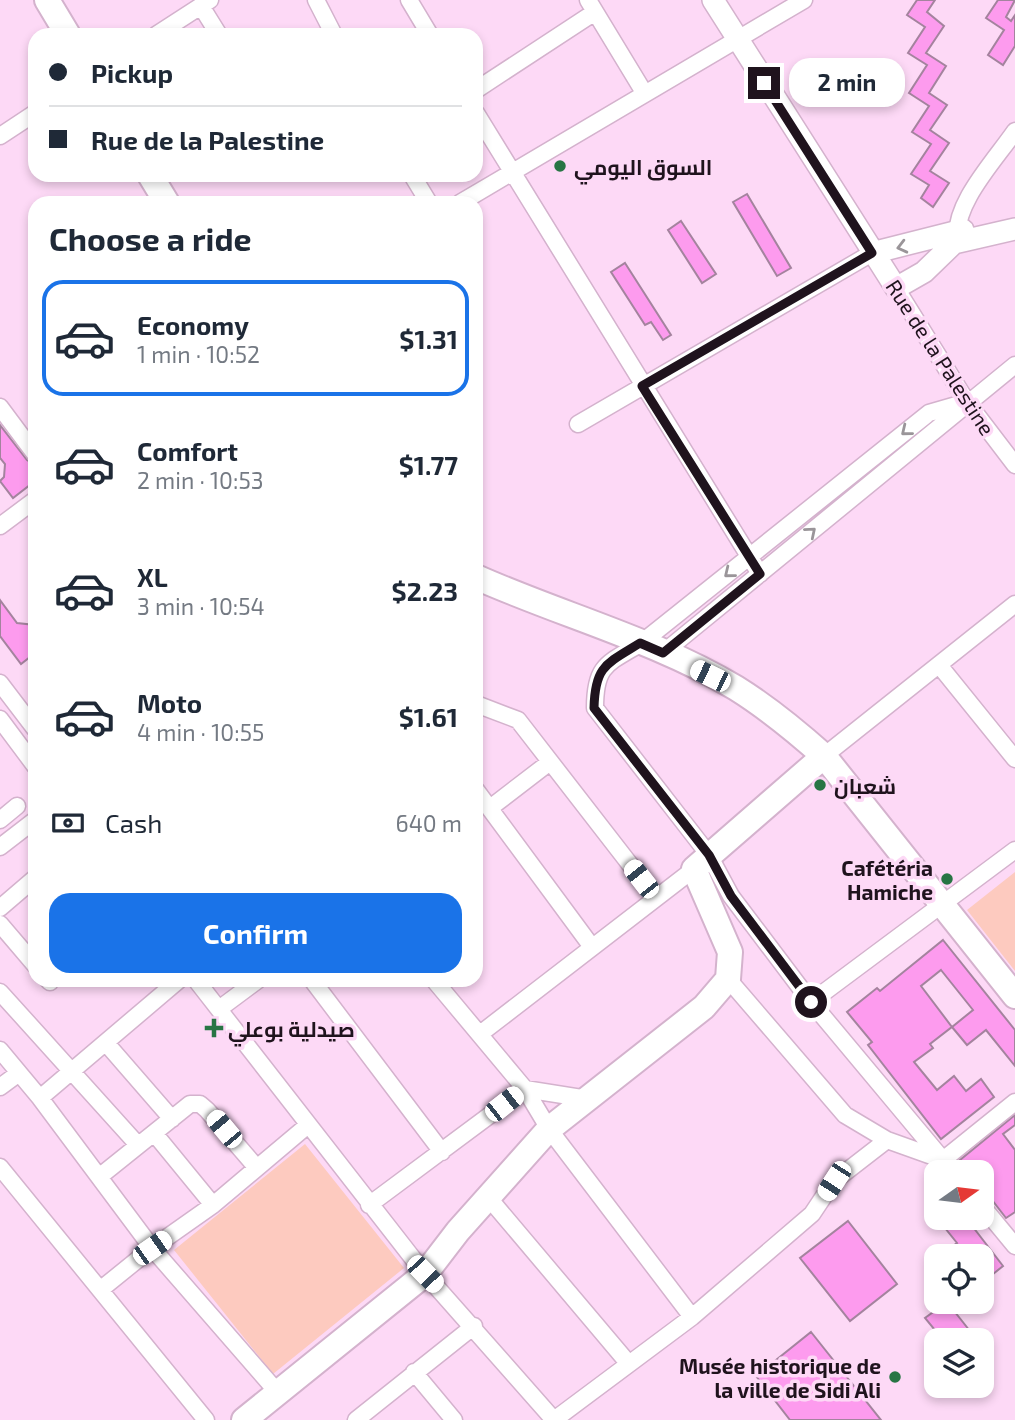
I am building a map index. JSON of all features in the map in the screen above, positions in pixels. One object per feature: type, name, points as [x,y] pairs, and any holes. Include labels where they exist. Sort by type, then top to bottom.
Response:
[{"type":"main road","points":[[47,0],[64,28]]},
{"type":"main road","name":"Rue de la Palestine","points":[[713,0],[896,288]]},
{"type":"main road","points":[[896,288],[924,272],[957,237],[1015,215]]},
{"type":"main road","points":[[872,253],[1015,229]]},
{"type":"main road","points":[[483,580],[663,653],[734,687],[787,723],[824,756],[1015,996]]},
{"type":"main road","points":[[244,1420],[425,1274],[488,1197],[549,1129],[704,1007],[728,979],[730,952],[702,862],[824,756]]},
{"type":"street","points":[[316,0],[330,28]]},
{"type":"street","points":[[409,0],[424,28]]},
{"type":"street","points":[[472,196],[804,0]]},
{"type":"street","points":[[167,28],[206,3],[216,28]]},
{"type":"street","points":[[483,85],[592,6],[645,94]]},
{"type":"street","points":[[0,136],[28,118]]},
{"type":"street","points":[[483,125],[760,574]]},
{"type":"street","points":[[957,237],[966,202],[1015,131]]},
{"type":"street","points":[[578,424],[872,253]]},
{"type":"street","name":"Rue de la Palestine","points":[[896,288],[967,402],[1015,465]]},
{"type":"street","points":[[663,653],[1015,365]]},
{"type":"street","points":[[943,1160],[811,1002],[702,862],[594,708],[595,681],[609,662],[640,643],[929,413],[967,402]]},
{"type":"street","points":[[0,407],[28,435]]},
{"type":"street","points":[[0,526],[28,505]]},
{"type":"street","points":[[824,756],[1015,604]]},
{"type":"street","points":[[939,665],[1015,759]]},
{"type":"street","points":[[0,683],[28,720]]},
{"type":"street","points":[[483,707],[518,720],[656,898]]},
{"type":"street","points":[[2,727],[28,758]]},
{"type":"street","points":[[490,808],[550,762]]},
{"type":"street","points":[[483,799],[592,947]]},
{"type":"street","points":[[0,820],[17,806]]},
{"type":"street","points":[[0,847],[28,825]]},
{"type":"street","points":[[811,1002],[1015,850]]},
{"type":"street","points":[[480,1034],[702,862]]},
{"type":"street","points":[[0,908],[28,884]]},
{"type":"street","points":[[0,924],[28,957]]},
{"type":"street","points":[[728,979],[845,1115],[887,1140],[943,1160]]},
{"type":"street","points":[[40,1098],[171,987]]},
{"type":"street","points":[[202,987],[425,1274],[474,1326],[554,1420],[692,1317],[812,1214],[834,1181],[887,1140]]},
{"type":"street","points":[[219,1009],[249,987]]},
{"type":"street","points":[[317,987],[442,1152]]},
{"type":"street","points":[[440,987],[525,1088],[549,1129],[692,1317]]},
{"type":"street","points":[[0,992],[138,1145]]},
{"type":"street","points":[[106,1043],[172,1119]]},
{"type":"street","points":[[0,1050],[40,1098],[152,1248],[279,1394]]},
{"type":"street","points":[[0,1087],[19,1073]]},
{"type":"street","points":[[369,1205],[525,1088],[588,1099]]},
{"type":"street","points":[[943,1160],[1015,1102]]},
{"type":"street","points":[[99,1177],[190,1104],[200,1104],[257,1168]]},
{"type":"street","points":[[100,1290],[152,1248],[213,1205],[308,1125]]},
{"type":"street","points":[[154,1133],[213,1205]]},
{"type":"street","points":[[0,1167],[206,1420]]},
{"type":"street","points":[[488,1197],[629,1364]]},
{"type":"street","points":[[994,1221],[1015,1246]]},
{"type":"street","points":[[356,1420],[474,1326]]},
{"type":"street","points":[[414,1372],[454,1420]]},
{"type":"shaded area","points":[[1015,872],[1015,971],[967,910]]},
{"type":"shaded area","points":[[305,1144],[404,1268],[273,1374],[174,1250]]},
{"type":"building","points":[[917,0],[935,0],[927,12],[944,26],[926,53],[946,66],[929,93],[947,105],[930,130],[949,143],[930,171],[949,183],[933,207],[921,198],[929,185],[911,174],[931,144],[912,132],[929,106],[909,93],[927,65],[908,53],[925,27],[907,15]]},
{"type":"building","points":[[998,0],[1015,0],[1006,17],[1011,21],[1015,15],[1015,46],[1003,65],[988,55],[1004,30],[986,18]]},
{"type":"building","points":[[747,194],[791,268],[777,276],[733,202]]},
{"type":"building","points":[[681,221],[716,274],[702,283],[668,230]]},
{"type":"building","points":[[625,263],[671,335],[663,340],[651,322],[645,325],[611,272]]},
{"type":"building","points":[[0,425],[28,461],[28,486],[13,498],[0,481],[4,477],[5,464],[0,458]]},
{"type":"building","points":[[0,600],[17,623],[28,624],[28,658],[21,664],[0,636]]},
{"type":"building","points":[[943,940],[1015,1030],[1015,1066],[986,1030],[967,1045],[952,1027],[930,1044],[933,1048],[914,1062],[937,1090],[954,1076],[966,1091],[981,1079],[994,1097],[941,1139],[868,1045],[872,1042],[847,1012],[877,988],[880,991]],"holes":[[[941,970],[973,1010],[952,1027],[921,986]]]},
{"type":"building","points":[[1015,1115],[1015,1125],[1003,1134],[1015,1150],[1015,1212],[1006,1218],[994,1202],[994,1160],[960,1160]]},
{"type":"building","points":[[848,1221],[897,1284],[850,1321],[800,1258]]},
{"type":"building","points":[[947,1230],[975,1230],[986,1244],[956,1244]]},
{"type":"building","points":[[994,1254],[1003,1266],[994,1273]]},
{"type":"building","points":[[930,1314],[956,1314],[968,1328],[933,1328],[925,1318]]},
{"type":"building","points":[[811,1332],[881,1420],[790,1420],[756,1376]]},
{"type":"place","name":"السوق اليومي","points":[[560,166]]},
{"type":"place","name":"شعبان","points":[[820,785]]},
{"type":"place","name":"Cafétéria Hamiche","points":[[947,879]]},
{"type":"place","name":"صيدلية بوعلي","points":[[214,1028]]},
{"type":"place","name":"Musée historique de la ville de Sidi Ali","points":[[895,1377]]},
{"type":"route","points":[[764,83],[872,253],[642,386],[760,574],[663,653],[640,643],[609,662],[595,681],[594,708],[709,855],[731,896],[811,1002]]}]
